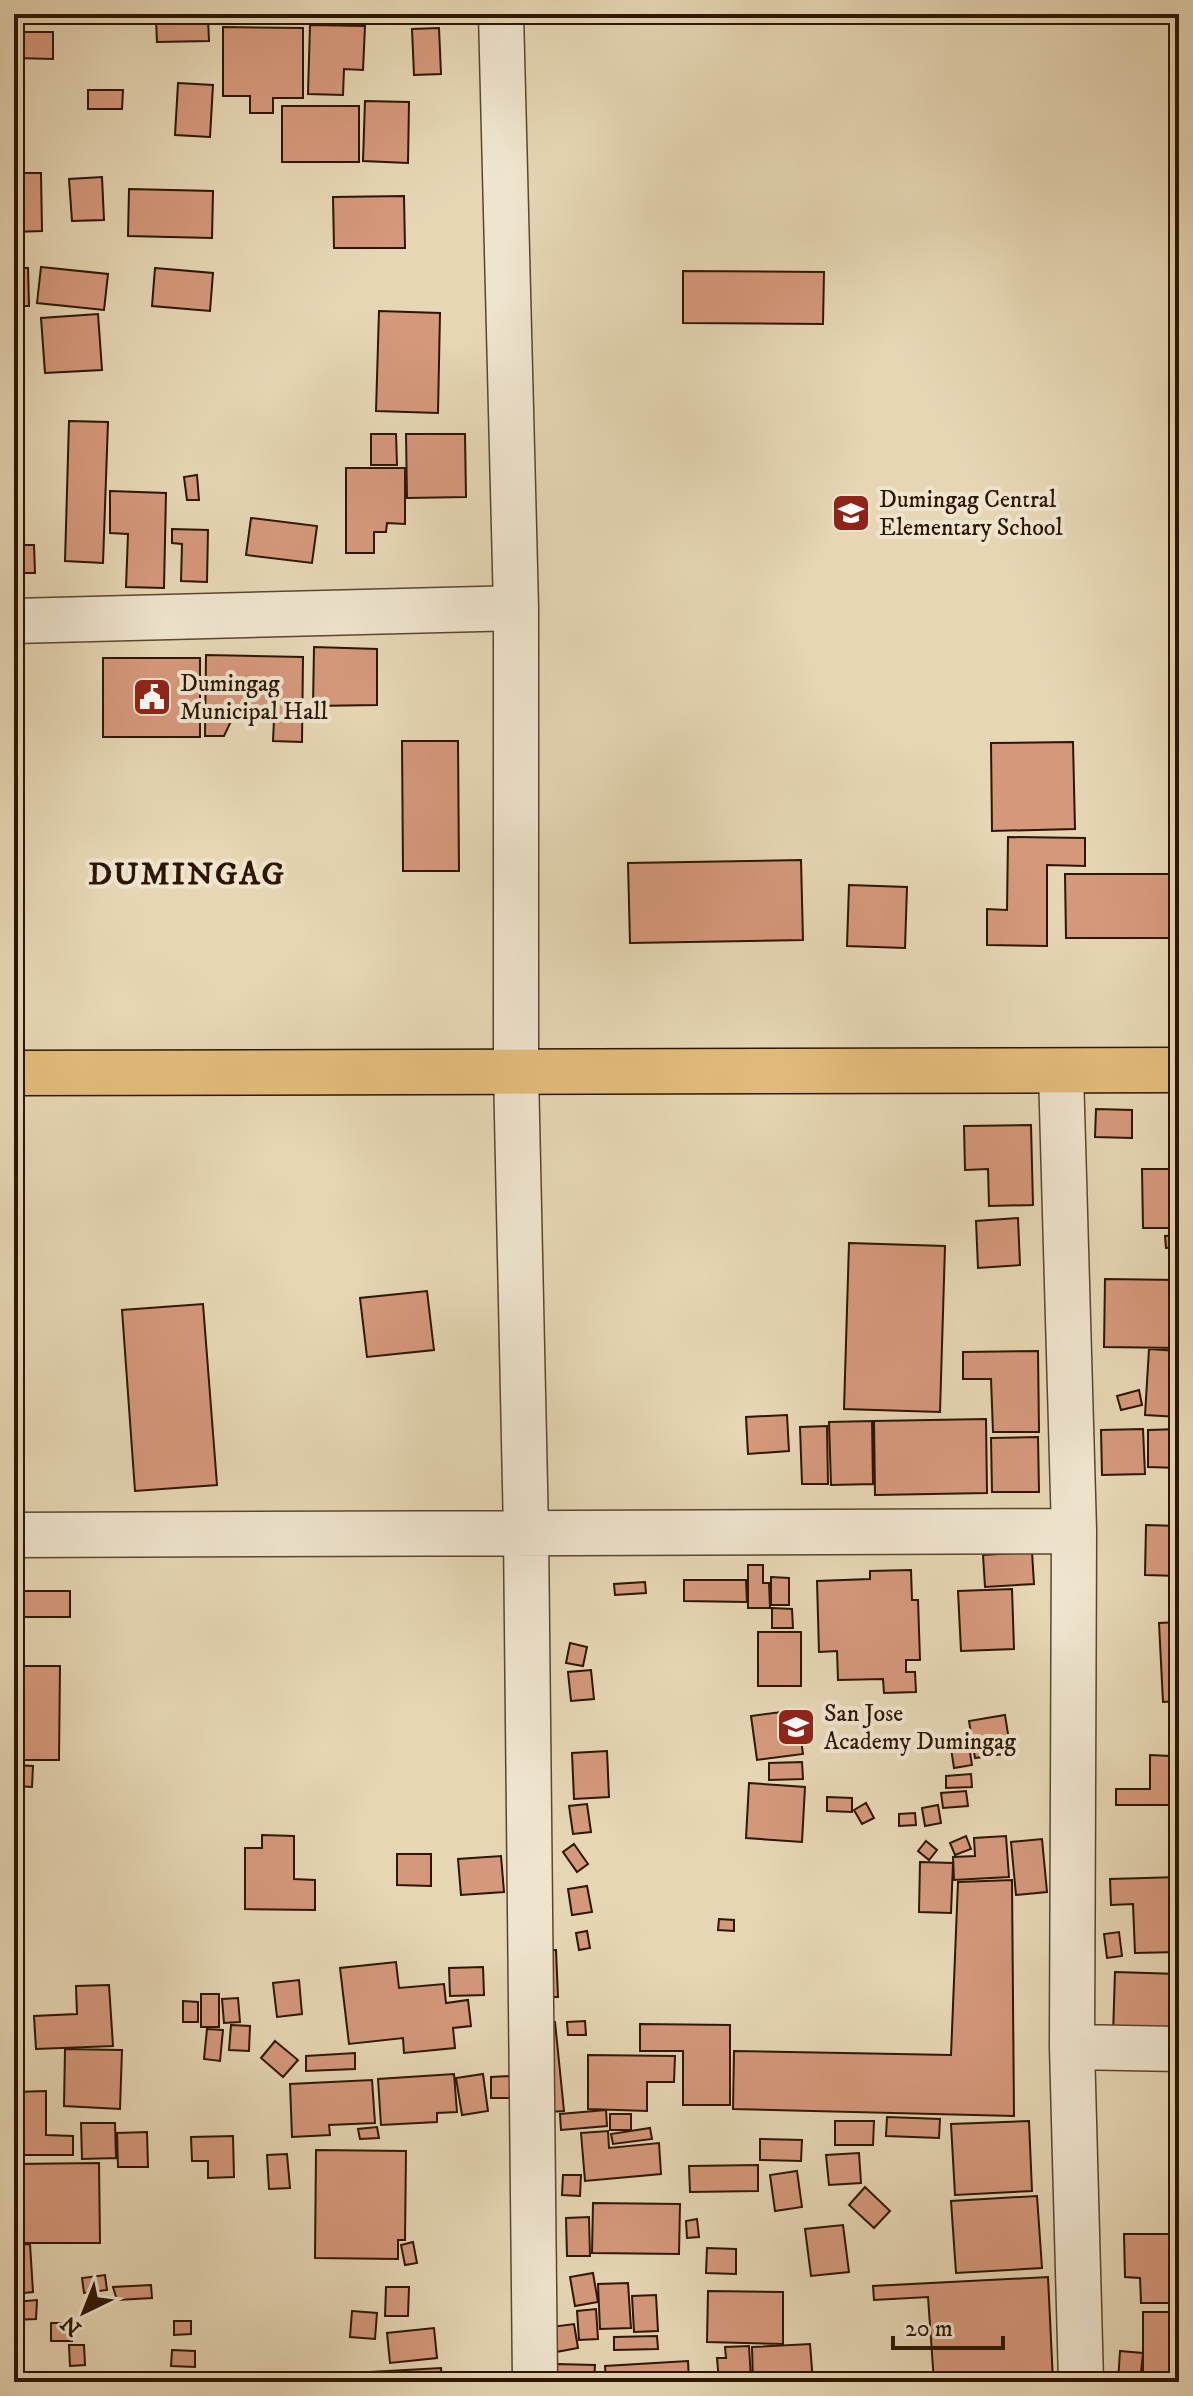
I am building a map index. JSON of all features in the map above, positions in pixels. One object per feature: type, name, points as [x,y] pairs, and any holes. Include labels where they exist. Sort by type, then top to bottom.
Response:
[{"type":"main road","points":[[14,1073],[1179,1070]]},
{"type":"street","points":[[501,14],[516,608],[516,1071],[526,1532],[535,2382]]},
{"type":"street","points":[[14,621],[516,608]]},
{"type":"street","points":[[1061,1072],[1074,1531],[1072,2047],[1081,2382]]},
{"type":"street","points":[[14,1535],[1074,1531]]},
{"type":"street","points":[[1072,2047],[1179,2049]]},
{"type":"building","points":[[208,18],[209,41],[157,42],[156,19]]},
{"type":"building","points":[[310,25],[365,26],[363,70],[344,69],[343,95],[308,94]]},
{"type":"building","points":[[223,27],[303,28],[303,98],[273,98],[273,113],[250,113],[250,96],[223,96]]},
{"type":"building","points":[[439,28],[441,74],[414,75],[412,29]]},
{"type":"building","points":[[14,32],[53,32],[53,59],[14,58]]},
{"type":"building","points":[[178,83],[213,85],[210,137],[175,135]]},
{"type":"building","points":[[88,90],[123,90],[122,109],[88,109]]},
{"type":"building","points":[[365,101],[409,102],[408,163],[363,161]]},
{"type":"building","points":[[282,106],[359,106],[359,162],[282,162]]},
{"type":"building","points":[[14,173],[41,173],[42,231],[14,232]]},
{"type":"building","points":[[102,177],[104,220],[72,221],[69,179]]},
{"type":"building","points":[[129,189],[213,191],[212,238],[128,236]]},
{"type":"building","points":[[404,196],[405,248],[334,248],[333,197]]},
{"type":"building","points":[[41,267],[108,274],[104,310],[37,303]]},
{"type":"building","points":[[14,268],[28,268],[29,306],[14,306]]},
{"type":"building","points":[[155,268],[213,273],[210,311],[152,306]]},
{"type":"building","points":[[683,271],[824,272],[823,324],[683,323]]},
{"type":"building","points":[[379,311],[440,313],[438,413],[376,411]]},
{"type":"building","points":[[98,314],[102,370],[45,373],[41,318]]},
{"type":"building","points":[[69,421],[108,422],[103,563],[65,561]]},
{"type":"building","points":[[371,434],[396,434],[397,465],[371,465]]},
{"type":"building","points":[[406,434],[465,434],[466,497],[407,498]]},
{"type":"building","points":[[346,468],[405,468],[405,524],[387,523],[386,532],[374,532],[374,553],[346,553]]},
{"type":"building","points":[[197,475],[199,500],[187,500],[184,477]]},
{"type":"building","points":[[110,491],[166,493],[164,588],[126,587],[128,534],[110,533]]},
{"type":"building","points":[[251,518],[317,526],[312,563],[246,555]]},
{"type":"building","points":[[172,529],[208,530],[207,582],[181,581],[182,544],[172,543]]},
{"type":"building","points":[[14,545],[34,545],[35,573],[14,573]]},
{"type":"building","points":[[314,647],[377,649],[377,705],[313,706]]},
{"type":"building","points":[[206,655],[303,657],[302,742],[273,741],[274,720],[232,719],[224,736],[205,736]]},
{"type":"building","name":"Dumingag Municipal Hall","points":[[103,658],[200,658],[200,737],[103,737]]},
{"type":"building","points":[[402,741],[458,741],[459,871],[403,871]]},
{"type":"building","points":[[1073,742],[1075,829],[992,831],[991,743]]},
{"type":"building","points":[[1008,837],[1085,838],[1085,866],[1047,865],[1047,946],[987,945],[987,909],[1007,910]]},
{"type":"building","points":[[801,860],[803,940],[630,943],[628,863]]},
{"type":"building","points":[[1065,874],[1179,874],[1179,938],[1066,938]]},
{"type":"building","points":[[849,885],[907,887],[905,948],[847,946]]},
{"type":"building","points":[[1096,1109],[1132,1110],[1132,1138],[1095,1137]]},
{"type":"building","points":[[1031,1125],[1033,1205],[989,1206],[988,1169],[965,1170],[964,1126]]},
{"type":"building","points":[[1142,1169],[1179,1169],[1179,1228],[1143,1228]]},
{"type":"building","points":[[1018,1218],[1020,1265],[978,1268],[976,1221]]},
{"type":"building","points":[[1179,1235],[1179,1247],[1166,1248],[1165,1236]]},
{"type":"building","points":[[849,1243],[945,1246],[940,1412],[844,1409]]},
{"type":"building","points":[[1105,1279],[1179,1280],[1179,1348],[1104,1347]]},
{"type":"building","points":[[427,1291],[434,1350],[367,1357],[360,1298]]},
{"type":"building","points":[[203,1304],[217,1485],[135,1491],[122,1310]]},
{"type":"building","points":[[1149,1349],[1179,1351],[1179,1417],[1145,1415]]},
{"type":"building","points":[[1038,1351],[1039,1432],[993,1432],[991,1379],[963,1379],[963,1352]]},
{"type":"building","points":[[1139,1390],[1142,1405],[1121,1410],[1117,1396]]},
{"type":"building","points":[[787,1415],[789,1451],[748,1454],[746,1417]]},
{"type":"building","points":[[986,1419],[987,1493],[875,1495],[874,1421]]},
{"type":"building","points":[[872,1421],[873,1484],[831,1485],[829,1422]]},
{"type":"building","points":[[827,1426],[828,1484],[802,1484],[800,1427]]},
{"type":"building","points":[[1143,1429],[1145,1474],[1102,1475],[1101,1430]]},
{"type":"building","points":[[1179,1429],[1179,1468],[1148,1467],[1148,1430]]},
{"type":"building","points":[[1038,1437],[1039,1492],[992,1492],[991,1438]]},
{"type":"building","points":[[1146,1525],[1179,1526],[1179,1576],[1145,1575]]},
{"type":"building","points":[[1032,1552],[1034,1584],[985,1587],[983,1555]]},
{"type":"building","points":[[748,1565],[763,1565],[763,1583],[769,1583],[770,1608],[748,1608]]},
{"type":"building","points":[[911,1570],[912,1600],[918,1600],[920,1660],[906,1660],[906,1672],[915,1672],[916,1692],[884,1693],[883,1679],[838,1680],[837,1651],[819,1652],[817,1581],[870,1579],[870,1571]]},
{"type":"building","points":[[771,1577],[789,1578],[789,1605],[771,1605]]},
{"type":"building","points":[[684,1580],[746,1580],[747,1602],[684,1601]]},
{"type":"building","points":[[645,1582],[646,1593],[615,1595],[614,1584]]},
{"type":"building","points":[[1012,1589],[1014,1649],[961,1651],[958,1591]]},
{"type":"building","points":[[14,1591],[70,1591],[70,1617],[14,1617]]},
{"type":"building","points":[[772,1608],[792,1609],[793,1628],[772,1628]]},
{"type":"building","points":[[1179,1622],[1179,1701],[1163,1702],[1159,1623]]},
{"type":"building","points":[[758,1632],[801,1632],[801,1686],[758,1686]]},
{"type":"building","points":[[570,1643],[587,1647],[583,1666],[566,1663]]},
{"type":"building","points":[[14,1666],[60,1666],[59,1760],[14,1760]]},
{"type":"building","points":[[591,1670],[594,1699],[571,1701],[568,1672]]},
{"type":"building","points":[[797,1710],[803,1754],[757,1760],[751,1716]]},
{"type":"building","points":[[1005,1715],[1011,1753],[975,1758],[969,1721]]},
{"type":"building","points":[[968,1740],[972,1765],[954,1768],[950,1742]]},
{"type":"building","points":[[1179,1743],[1179,1806],[1176,1806]]},
{"type":"building","points":[[607,1751],[609,1797],[574,1799],[572,1753]]},
{"type":"building","points":[[1150,1755],[1170,1756],[1171,1805],[1116,1805],[1116,1789],[1150,1789]]},
{"type":"building","points":[[802,1762],[803,1779],[769,1780],[769,1763]]},
{"type":"building","points":[[14,1765],[33,1766],[32,1787],[14,1786]]},
{"type":"building","points":[[971,1774],[972,1787],[946,1788],[946,1776]]},
{"type":"building","points":[[749,1783],[805,1787],[802,1842],[746,1838]]},
{"type":"building","points":[[966,1791],[968,1806],[943,1808],[941,1793]]},
{"type":"building","points":[[827,1797],[852,1798],[852,1812],[827,1811]]},
{"type":"building","points":[[866,1803],[874,1818],[862,1824],[854,1810]]},
{"type":"building","points":[[587,1804],[591,1832],[573,1834],[569,1806]]},
{"type":"building","points":[[938,1805],[941,1823],[925,1826],[922,1808]]},
{"type":"building","points":[[915,1813],[916,1825],[899,1826],[899,1814]]},
{"type":"building","points":[[262,1835],[294,1836],[294,1879],[315,1880],[315,1910],[245,1909],[245,1848],[262,1848]]},
{"type":"building","points":[[966,1836],[971,1849],[955,1855],[950,1843]]},
{"type":"building","points":[[1006,1836],[1009,1877],[954,1880],[953,1857],[975,1856],[974,1838]]},
{"type":"building","points":[[1042,1839],[1047,1892],[1016,1895],[1011,1842]]},
{"type":"building","points":[[926,1841],[937,1850],[929,1860],[918,1851]]},
{"type":"building","points":[[574,1844],[588,1864],[577,1872],[563,1852]]},
{"type":"building","points":[[397,1854],[431,1854],[431,1886],[397,1885]]},
{"type":"building","points":[[501,1856],[504,1892],[461,1895],[458,1859]]},
{"type":"building","points":[[920,1862],[953,1863],[951,1913],[919,1912]]},
{"type":"building","points":[[1179,1877],[1179,1952],[1135,1953],[1133,1904],[1111,1905],[1110,1879]]},
{"type":"building","points":[[1012,1880],[1014,2116],[733,2109],[734,2051],[951,2055],[958,1882]]},
{"type":"building","points":[[587,1886],[592,1912],[572,1915],[568,1889]]},
{"type":"building","points":[[719,1919],[734,1920],[734,1931],[718,1930]]},
{"type":"building","points":[[587,1931],[590,1948],[579,1950],[576,1933]]},
{"type":"building","points":[[1119,1932],[1122,1956],[1107,1958],[1104,1934]]},
{"type":"building","points":[[541,1950],[556,1950],[558,1997],[543,1997]]},
{"type":"building","points":[[396,1962],[399,1988],[444,1984],[446,2003],[468,2000],[471,2026],[453,2028],[455,2048],[404,2053],[403,2038],[349,2044],[340,1968]]},
{"type":"building","points":[[483,1967],[484,1995],[450,1996],[449,1968]]},
{"type":"building","points":[[1115,1972],[1179,1974],[1179,2037],[1113,2035]]},
{"type":"building","points":[[299,1980],[302,2014],[277,2017],[273,1983]]},
{"type":"building","points":[[109,1985],[113,2046],[36,2049],[34,2016],[77,2014],[76,1986]]},
{"type":"building","points":[[14,1991],[22,1991],[21,2025],[14,2025]]},
{"type":"building","points":[[201,1994],[219,1994],[219,2027],[201,2027]]},
{"type":"building","points":[[238,1998],[240,2022],[224,2023],[222,1999]]},
{"type":"building","points":[[183,2001],[198,2002],[198,2022],[183,2022]]},
{"type":"building","points":[[585,2021],[586,2035],[568,2035],[567,2022]]},
{"type":"building","points":[[555,2022],[564,2111],[549,2112],[540,2023]]},
{"type":"building","points":[[640,2024],[730,2025],[730,2105],[683,2105],[683,2051],[640,2051]]},
{"type":"building","points":[[231,2025],[250,2026],[249,2051],[229,2050]]},
{"type":"building","points":[[207,2029],[223,2030],[220,2061],[204,2059]]},
{"type":"building","points":[[275,2041],[298,2060],[283,2077],[261,2058]]},
{"type":"building","points":[[65,2049],[122,2050],[120,2109],[64,2106]]},
{"type":"building","points":[[355,2053],[355,2069],[306,2071],[306,2056]]},
{"type":"building","points":[[588,2055],[675,2056],[674,2082],[647,2082],[647,2111],[588,2109]]},
{"type":"building","points":[[454,2074],[457,2112],[437,2113],[437,2122],[381,2125],[378,2079]]},
{"type":"building","points":[[483,2074],[488,2111],[462,2115],[456,2078]]},
{"type":"building","points":[[511,2076],[510,2098],[491,2098],[491,2077]]},
{"type":"building","points":[[372,2080],[375,2123],[329,2125],[330,2135],[292,2137],[290,2084]]},
{"type":"building","points":[[46,2091],[46,2135],[73,2136],[73,2155],[14,2155],[14,2092]]},
{"type":"building","points":[[606,2110],[607,2126],[561,2130],[560,2114]]},
{"type":"building","points":[[610,2114],[631,2114],[631,2130],[610,2130]]},
{"type":"building","points":[[887,2117],[940,2119],[939,2138],[886,2136]]},
{"type":"building","points":[[835,2121],[874,2121],[873,2145],[835,2145]]},
{"type":"building","points":[[1029,2121],[1032,2191],[955,2195],[951,2124]]},
{"type":"building","points":[[81,2123],[115,2123],[116,2158],[82,2159]]},
{"type":"building","points":[[377,2127],[379,2138],[360,2139],[358,2129]]},
{"type":"building","points":[[650,2128],[652,2139],[613,2144],[611,2134]]},
{"type":"building","points":[[608,2131],[609,2148],[659,2143],[661,2174],[585,2181],[581,2133]]},
{"type":"building","points":[[147,2132],[148,2167],[118,2167],[117,2133]]},
{"type":"building","points":[[233,2136],[234,2177],[208,2178],[208,2161],[192,2161],[191,2137]]},
{"type":"building","points":[[760,2139],[802,2140],[801,2161],[760,2160]]},
{"type":"building","points":[[316,2150],[406,2151],[405,2240],[398,2240],[398,2259],[315,2258]]},
{"type":"building","points":[[859,2153],[861,2183],[829,2185],[826,2155]]},
{"type":"building","points":[[287,2154],[290,2188],[269,2189],[267,2155]]},
{"type":"building","points":[[99,2163],[100,2243],[14,2243],[14,2164]]},
{"type":"building","points":[[758,2165],[758,2191],[690,2192],[689,2166]]},
{"type":"building","points":[[797,2171],[802,2207],[775,2211],[770,2175]]},
{"type":"building","points":[[563,2175],[581,2175],[580,2196],[562,2195]]},
{"type":"building","points":[[865,2187],[890,2211],[874,2228],[849,2205]]},
{"type":"building","points":[[1037,2196],[1042,2268],[956,2273],[951,2201]]},
{"type":"building","points":[[593,2203],[680,2204],[679,2254],[592,2253]]},
{"type":"building","points":[[589,2217],[590,2256],[567,2256],[566,2218]]},
{"type":"building","points":[[697,2219],[699,2237],[687,2238],[686,2221]]},
{"type":"building","points":[[843,2225],[849,2272],[811,2276],[805,2229]]},
{"type":"building","points":[[1124,2234],[1179,2234],[1179,2303],[1141,2303],[1140,2278],[1125,2277]]},
{"type":"building","points":[[413,2242],[417,2263],[405,2265],[401,2245]]},
{"type":"building","points":[[30,2244],[33,2292],[14,2294],[14,2245]]},
{"type":"building","points":[[707,2248],[736,2249],[736,2274],[706,2273]]},
{"type":"building","points":[[593,2273],[598,2302],[575,2306],[570,2277]]},
{"type":"building","points":[[105,2275],[107,2290],[84,2293],[82,2278]]},
{"type":"building","points":[[1048,2277],[1053,2382],[934,2382],[928,2297],[874,2300],[873,2286]]},
{"type":"building","points":[[628,2283],[631,2328],[600,2329],[598,2284]]},
{"type":"building","points":[[151,2285],[152,2298],[117,2300],[113,2287]]},
{"type":"building","points":[[386,2287],[409,2287],[408,2316],[385,2316]]},
{"type":"building","points":[[708,2291],[783,2292],[783,2344],[707,2342]]},
{"type":"building","points":[[656,2295],[658,2331],[634,2332],[632,2296]]},
{"type":"building","points":[[37,2300],[36,2319],[14,2320],[14,2302]]},
{"type":"building","points":[[596,2309],[598,2339],[579,2340],[577,2311]]},
{"type":"building","points":[[352,2311],[377,2313],[375,2339],[350,2337]]},
{"type":"building","points":[[1143,2312],[1179,2312],[1179,2382],[1143,2382]]},
{"type":"building","points":[[174,2321],[191,2321],[191,2334],[174,2335]]},
{"type":"building","points":[[51,2323],[72,2323],[72,2341],[51,2341]]},
{"type":"building","points":[[574,2324],[578,2348],[556,2352],[551,2327]]},
{"type":"building","points":[[434,2328],[437,2358],[390,2363],[387,2333]]},
{"type":"building","points":[[657,2336],[658,2349],[614,2350],[614,2337]]},
{"type":"building","points":[[810,2344],[813,2382],[753,2382],[752,2347]]},
{"type":"building","points":[[69,2345],[84,2345],[85,2365],[70,2366]]},
{"type":"building","points":[[749,2346],[751,2379],[719,2381],[717,2358],[726,2358],[725,2347]]},
{"type":"building","points":[[172,2350],[195,2351],[195,2367],[171,2366]]},
{"type":"building","points":[[1120,2351],[1143,2353],[1140,2382],[1118,2382]]},
{"type":"building","points":[[688,2361],[689,2382],[606,2382],[605,2366]]},
{"type":"building","points":[[556,2364],[595,2365],[594,2380],[556,2378]]},
{"type":"building","points":[[441,2368],[442,2382],[371,2382],[370,2372]]},
{"type":"place","name":"Dumingag Central Elementary School","points":[[851,513]]},
{"type":"place","name":"Dumingag Municipal Hall","points":[[152,697]]},
{"type":"place","name":"San Jose Academy Dumingag","points":[[796,1727]]},
{"type":"district","name":"DUMINGAG","points":[[187,873]]}]
